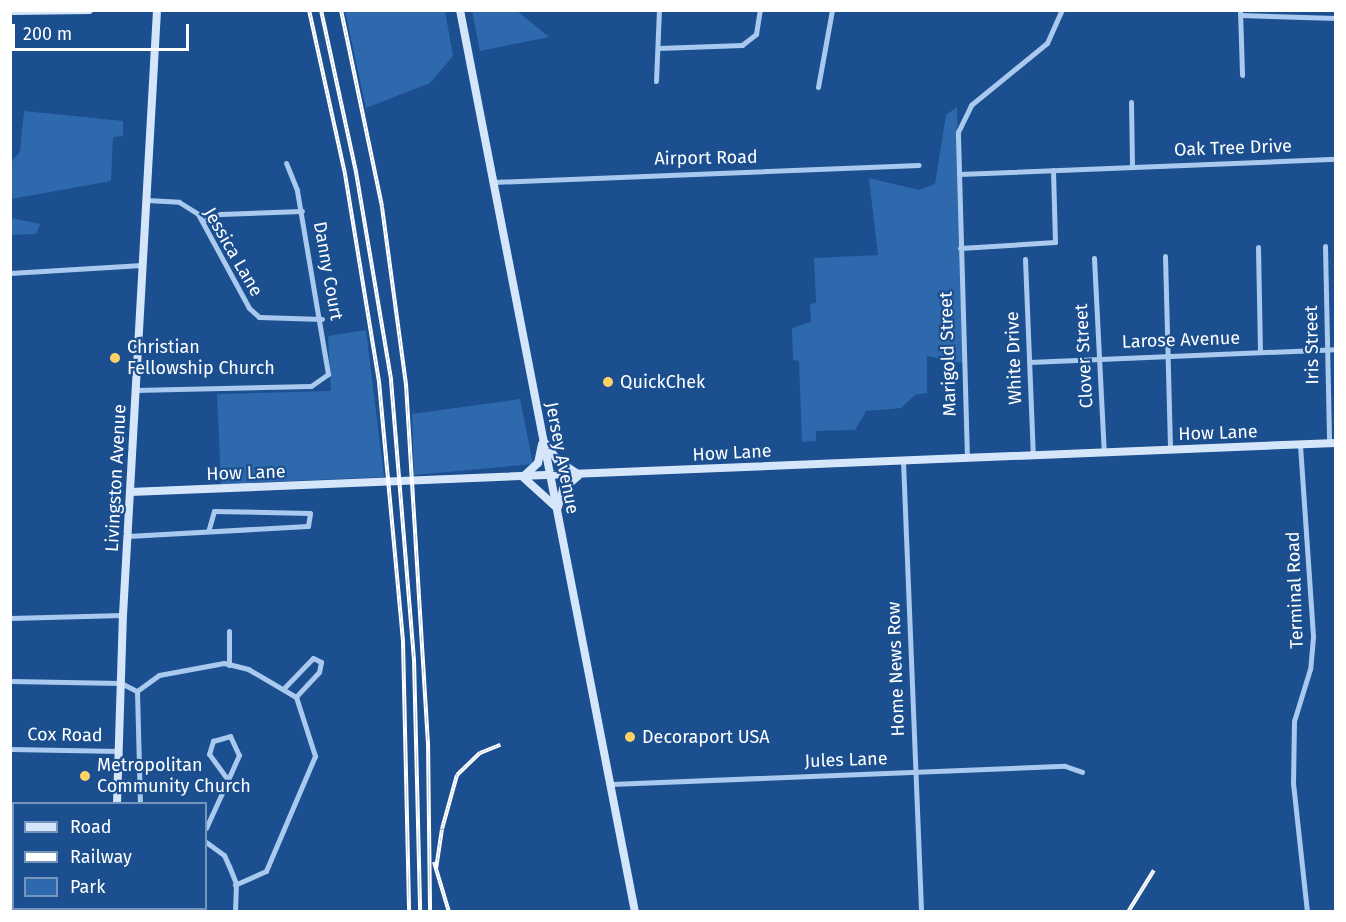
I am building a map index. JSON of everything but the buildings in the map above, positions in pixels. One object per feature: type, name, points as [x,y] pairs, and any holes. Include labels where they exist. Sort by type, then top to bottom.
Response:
[{"type":"main road","points":[[10,10],[89,10]]},
{"type":"main road","name":"Livingston Avenue","points":[[117,802],[123,615],[157,10]]},
{"type":"main road","name":"Jersey Avenue","points":[[460,10],[635,912]]},
{"type":"main road","points":[[543,440],[558,461],[579,475],[565,487],[557,510]]},
{"type":"main road","points":[[543,440],[538,463],[523,477],[545,493],[557,510]]},
{"type":"main road","name":"How Lane","points":[[130,492],[1332,444]]},
{"type":"street","points":[[656,81],[659,10]]},
{"type":"street","points":[[658,48],[742,45],[756,34],[760,10]]},
{"type":"street","points":[[818,87],[832,10]]},
{"type":"street","name":"Marigold Street","points":[[967,458],[958,132],[971,105],[1047,43],[1062,10]]},
{"type":"street","points":[[1242,75],[1240,13],[1335,18]]},
{"type":"street","points":[[1131,102],[1132,167]]},
{"type":"street","name":"Oak Tree Drive","points":[[959,174],[1335,159]]},
{"type":"street","name":"Danny Court","points":[[135,390],[318,383],[328,374],[322,319],[302,211],[286,163]]},
{"type":"street","name":"Airport Road","points":[[493,182],[919,165]]},
{"type":"street","points":[[960,248],[1055,242],[1053,170]]},
{"type":"street","name":"Jessica Lane","points":[[146,200],[179,202],[202,221],[249,308],[259,317],[322,319]]},
{"type":"street","points":[[202,221],[220,214],[302,211]]},
{"type":"street","points":[[1258,246],[1260,352]]},
{"type":"street","name":"Iris Street","points":[[1326,246],[1332,444]]},
{"type":"street","points":[[1166,256],[1170,450]]},
{"type":"street","name":"Clover Street","points":[[1094,258],[1104,453]]},
{"type":"street","name":"White Drive","points":[[1025,260],[1033,456]]},
{"type":"street","points":[[10,273],[142,265]]},
{"type":"street","name":"Larose Avenue","points":[[1029,362],[1335,349]]},
{"type":"street","name":"Terminal Road","points":[[1300,445],[1313,637],[1310,669],[1294,721],[1293,783],[1307,912]]},
{"type":"street","name":"Home News Row","points":[[903,461],[921,912]]},
{"type":"street","points":[[128,536],[194,535],[209,529],[308,526],[309,513],[214,512],[209,529]]},
{"type":"street","points":[[10,618],[123,615]]},
{"type":"street","points":[[229,664],[230,631]]},
{"type":"street","points":[[285,687],[313,658],[321,662],[319,672],[296,697]]},
{"type":"street","points":[[137,691],[159,675],[229,664],[285,687],[296,697],[315,756],[266,871],[236,885]]},
{"type":"street","points":[[10,681],[121,683],[137,691]]},
{"type":"street","points":[[137,691],[140,802]]},
{"type":"street","points":[[207,826],[228,780],[239,755],[237,744],[230,736],[220,736],[209,754],[228,780]]},
{"type":"street","name":"Cox Road","points":[[10,749],[119,751]]},
{"type":"street","name":"Jules Lane","points":[[610,784],[1065,766],[1082,772]]},
{"type":"street","points":[[207,843],[224,855],[236,885],[236,912]]},
{"type":"green space","points":[[345,11],[445,11],[453,56],[430,83],[366,108]]},
{"type":"green space","points":[[472,11],[517,11],[549,37],[480,51]]},
{"type":"green space","points":[[957,107],[962,363],[927,356],[927,393],[915,395],[901,408],[866,411],[855,430],[816,431],[816,441],[802,442],[799,361],[793,360],[792,328],[811,322],[810,304],[816,303],[814,258],[878,255],[869,178],[919,190],[935,184],[946,115]]},
{"type":"green space","points":[[24,111],[123,121],[123,136],[113,137],[111,181],[11,199],[11,162],[20,152]]},
{"type":"green space","points":[[11,218],[40,224],[36,234],[11,235]]},
{"type":"green space","points":[[366,330],[384,477],[221,484],[217,394],[331,391],[328,336]]},
{"type":"green space","points":[[520,399],[533,464],[414,475],[412,414]]},
{"type":"railway","points":[[309,10],[345,174],[379,382],[403,642],[409,912]]},
{"type":"railway","points":[[321,10],[356,172],[391,380],[414,659],[420,912]]},
{"type":"railway","points":[[341,10],[382,207],[406,384],[428,742],[430,912]]},
{"type":"railway","points":[[436,869],[442,829],[457,775],[480,753],[500,745]]},
{"type":"railway","points":[[434,862],[449,912]]},
{"type":"railway","points":[[1128,912],[1154,870]]},
{"type":"place","name":"Christian Fellowship Church","points":[[115,358]]},
{"type":"place","name":"QuickChek","points":[[608,382]]},
{"type":"place","name":"Decoraport USA","points":[[630,737]]},
{"type":"place","name":"Metropolitan Community Church","points":[[85,776]]}]
